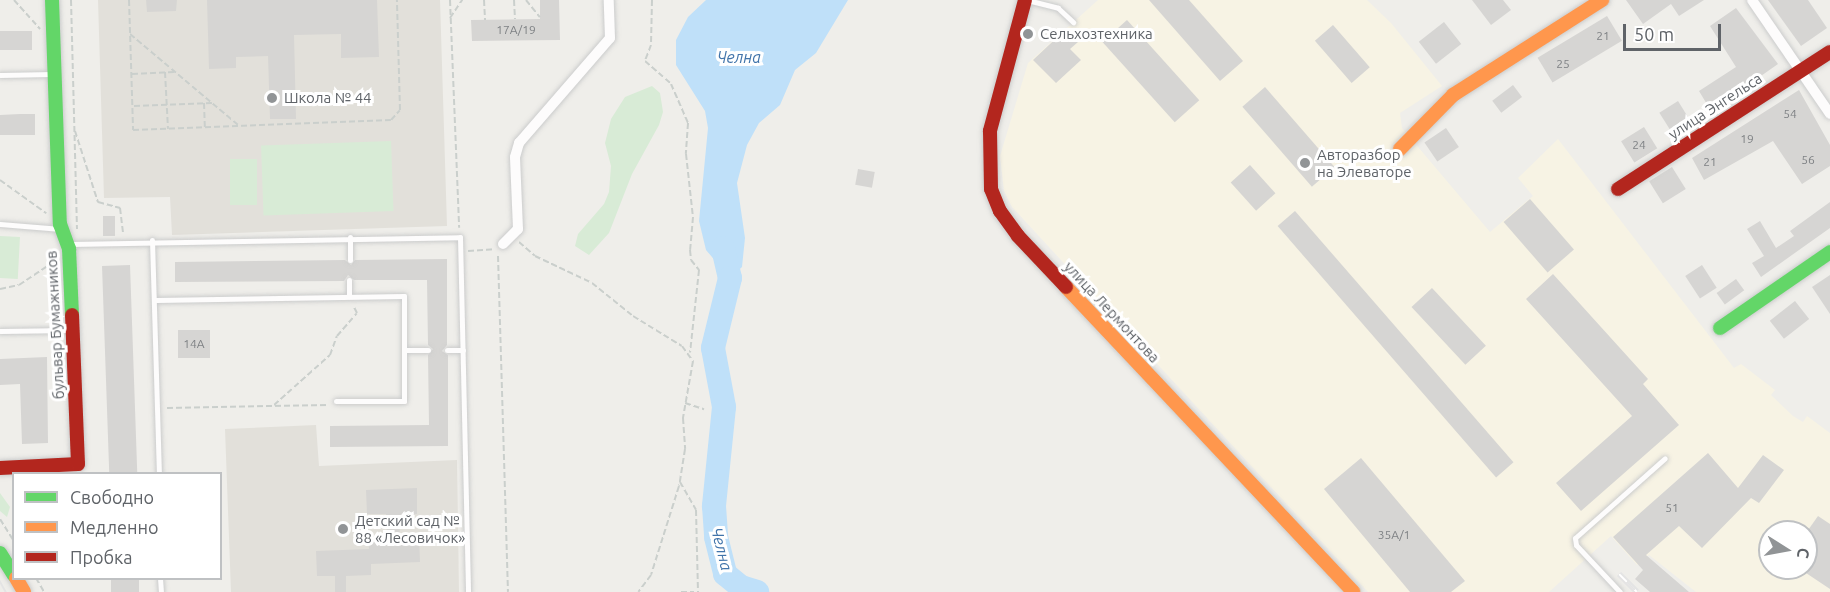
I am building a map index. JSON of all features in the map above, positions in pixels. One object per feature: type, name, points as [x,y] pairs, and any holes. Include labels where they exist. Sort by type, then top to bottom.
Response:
[{"type":"street","name":"бульвар Бумажников","points":[[0,468],[78,464],[72,247],[61,226],[52,0]]},
{"type":"street","points":[[502,244],[518,229],[515,157],[519,143],[610,38],[609,0]]},
{"type":"street","name":"улица Лермонтова","points":[[1026,0],[990,131],[991,189],[1000,211],[1018,236],[1353,592]]},
{"type":"street","points":[[1400,149],[1453,95],[1602,0]]},
{"type":"street","points":[[1752,0],[1802,69],[1830,114]]},
{"type":"street","name":"улица Энгельса","points":[[1618,189],[1830,52]]},
{"type":"street","points":[[1720,328],[1830,252]]},
{"type":"street","points":[[0,554],[12,572]]},
{"type":"lane","points":[[1026,0],[1058,8],[1073,22]]},
{"type":"lane","points":[[0,75],[55,74]]},
{"type":"lane","points":[[0,224],[61,226]]},
{"type":"lane","points":[[350,260],[351,237]]},
{"type":"lane","points":[[72,247],[152,240],[460,237],[468,592]]},
{"type":"lane","points":[[152,240],[156,300],[159,472]]},
{"type":"lane","points":[[349,280],[349,297]]},
{"type":"lane","points":[[156,300],[404,296],[404,401],[336,401]]},
{"type":"lane","points":[[0,331],[73,330]]},
{"type":"lane","points":[[405,350],[428,350]]},
{"type":"lane","points":[[447,350],[463,350]]},
{"type":"lane","points":[[1620,592],[1576,545],[1575,538],[1665,458]]},
{"type":"path","points":[[0,289],[19,285],[72,247],[74,128],[71,0]]},
{"type":"path","points":[[129,0],[133,130],[391,120],[400,110],[397,0]]},
{"type":"path","points":[[450,0],[460,237]]},
{"type":"path","points":[[450,18],[462,0]]},
{"type":"path","points":[[484,0],[485,20]]},
{"type":"path","points":[[514,0],[515,20]]},
{"type":"path","points":[[526,0],[540,17]]},
{"type":"path","points":[[638,592],[651,575],[680,480],[685,449],[685,403],[693,367],[690,353],[699,270],[691,260],[690,250],[693,217],[686,154],[688,123],[671,84],[645,61],[651,45],[652,0]]},
{"type":"path","points":[[130,34],[239,126]]},
{"type":"path","points":[[165,72],[168,129]]},
{"type":"path","points":[[132,74],[174,72]]},
{"type":"path","points":[[204,103],[206,128]]},
{"type":"path","points":[[132,106],[212,103]]},
{"type":"path","points":[[74,128],[98,202],[120,208],[123,241]]},
{"type":"path","points":[[0,180],[61,226]]},
{"type":"path","points":[[520,242],[535,256],[592,283],[690,353]]},
{"type":"path","points":[[460,251],[492,251],[498,247],[508,592]]},
{"type":"path","points":[[273,406],[330,355],[337,336],[357,313],[349,297]]},
{"type":"path","points":[[158,408],[336,405],[336,401]]},
{"type":"path","points":[[685,403],[704,409]]},
{"type":"path","points":[[680,480],[696,510],[696,592],[681,592]]},
{"type":"path","points":[[0,519],[12,538]]},
{"type":"shaded area","name":"Школа № 44","points":[[98,0],[440,0],[447,226],[172,235],[170,197],[104,198]]},
{"type":"shaded area","points":[[1098,0],[1367,0],[1391,23],[1442,86],[1400,113],[1402,128],[1490,232],[1533,196],[1518,178],[1558,139],[1734,368],[1741,364],[1775,390],[1771,395],[1793,416],[1803,422],[1807,416],[1830,433],[1830,592],[1696,592],[1649,555],[1637,565],[1611,536],[1549,592],[1368,592],[1012,207],[1004,191],[1000,156],[1028,63]]},
{"type":"shaded area","name":"Детский сад № 88 «Лесовичок»","points":[[316,425],[319,466],[457,460],[459,592],[231,592],[225,429]]},
{"type":"green space","points":[[652,86],[660,93],[663,112],[659,125],[632,174],[609,233],[589,255],[575,246],[578,234],[604,204],[609,192],[611,166],[605,143],[611,119],[625,97]]},
{"type":"green space","points":[[391,141],[393,211],[264,215],[261,146]]},
{"type":"green space","points":[[230,159],[257,159],[257,205],[230,205]]},
{"type":"green space","points":[[0,236],[20,237],[18,279],[0,278]]},
{"type":"green space","points":[[0,493],[10,507],[7,517],[0,511]]},
{"type":"water","name":"Челна","points":[[706,0],[848,0],[816,53],[795,70],[780,105],[759,123],[747,145],[737,183],[745,238],[742,267],[730,278],[706,250],[699,221],[708,128],[705,111],[676,65],[676,40],[688,17]]},
{"type":"building","points":[[146,0],[177,0],[176,11],[147,12]]},
{"type":"building","points":[[207,0],[377,0],[379,57],[341,58],[341,34],[294,35],[296,119],[270,119],[268,56],[236,57],[236,68],[209,69]]},
{"type":"building","points":[[540,0],[559,0],[560,40],[472,41],[471,20],[540,19]]},
{"type":"building","points":[[1149,0],[1189,0],[1243,61],[1220,81]]},
{"type":"building","points":[[1472,0],[1503,0],[1511,10],[1491,25]]},
{"type":"building","points":[[1626,0],[1704,0],[1679,16],[1671,4],[1643,24]]},
{"type":"building","points":[[1768,0],[1808,0],[1827,28],[1801,46]]},
{"type":"building","points":[[1736,8],[1778,64],[1711,111],[1699,91],[1736,67],[1710,26]]},
{"type":"building","points":[[1607,16],[1622,41],[1553,83],[1538,58]]},
{"type":"building","points":[[1127,20],[1199,100],[1175,122],[1102,42]]},
{"type":"building","points":[[1444,22],[1461,44],[1436,64],[1419,42]]},
{"type":"building","points":[[1333,25],[1370,67],[1352,83],[1315,41]]},
{"type":"building","points":[[1066,29],[1078,42],[1070,49],[1081,60],[1056,83],[1033,60]]},
{"type":"building","points":[[0,31],[32,31],[32,50],[0,50]]},
{"type":"building","points":[[1513,85],[1522,97],[1501,113],[1492,101]]},
{"type":"building","points":[[1265,87],[1335,167],[1312,187],[1242,107]]},
{"type":"building","points":[[1799,90],[1830,145],[1830,166],[1802,184],[1773,141],[1704,180],[1692,158]]},
{"type":"building","points":[[1678,101],[1690,120],[1671,131],[1659,113]]},
{"type":"building","points":[[35,114],[35,135],[0,135],[0,115]]},
{"type":"building","points":[[1644,127],[1657,148],[1634,163],[1621,141]]},
{"type":"building","points":[[1446,128],[1459,147],[1437,162],[1424,143]]},
{"type":"building","points":[[1250,165],[1275,193],[1256,211],[1231,182]]},
{"type":"building","points":[[1672,167],[1686,189],[1663,203],[1649,181]]},
{"type":"building","points":[[858,169],[875,172],[872,188],[855,185]]},
{"type":"building","points":[[1530,199],[1574,250],[1548,273],[1504,222]]},
{"type":"building","points":[[1830,202],[1830,228],[1761,277],[1752,263],[1764,256],[1747,229],[1760,221],[1776,248],[1794,236],[1790,231]]},
{"type":"building","points":[[1295,211],[1513,462],[1496,477],[1278,226]]},
{"type":"building","points":[[103,216],[115,216],[115,236],[103,236]]},
{"type":"building","points":[[447,259],[447,345],[442,351],[448,355],[448,446],[330,447],[330,426],[429,425],[428,355],[433,349],[428,345],[427,280],[354,280],[348,275],[344,281],[175,282],[175,262],[345,260],[351,265],[355,260]]},
{"type":"building","points":[[130,265],[137,472],[109,472],[102,266]]},
{"type":"building","points":[[1702,265],[1717,288],[1700,299],[1685,276]]},
{"type":"building","points":[[1553,274],[1648,379],[1643,384],[1679,425],[1581,511],[1556,483],[1632,416],[1526,299]]},
{"type":"building","points":[[1830,275],[1830,314],[1812,287]]},
{"type":"building","points":[[1736,279],[1744,290],[1725,304],[1717,293]]},
{"type":"building","points":[[1432,288],[1486,346],[1465,365],[1412,307]]},
{"type":"building","points":[[1795,301],[1809,319],[1784,339],[1770,321]]},
{"type":"building","points":[[178,330],[210,330],[210,358],[178,358]]},
{"type":"building","points":[[47,357],[48,443],[22,444],[20,384],[0,385],[0,359]]},
{"type":"building","points":[[1708,453],[1738,488],[1763,455],[1784,470],[1759,503],[1751,498],[1702,548],[1679,526],[1646,555],[1689,592],[1650,592],[1635,579],[1643,570],[1613,537]]},
{"type":"building","points":[[1361,458],[1465,581],[1451,592],[1410,592],[1324,489]]},
{"type":"building","points":[[417,488],[417,514],[399,515],[400,536],[419,535],[420,562],[371,564],[371,575],[346,576],[346,592],[335,592],[335,576],[317,576],[316,551],[369,549],[368,536],[387,536],[386,514],[367,514],[366,490]]},
{"type":"building","points":[[1818,516],[1830,524],[1830,589],[1816,580],[1818,520],[1815,520]]},
{"type":"building","points":[[111,580],[139,580],[139,592],[111,592]]},
{"type":"waterway","name":"Челна","points":[[723,248],[730,278],[713,348],[724,407],[714,506],[716,537],[725,574],[741,587],[757,592]]},
{"type":"tram line","points":[[0,581],[6,592]]},
{"type":"railway","points":[[1619,574],[1637,592]]},
{"type":"traffic: fast","points":[[52,0],[60,224],[69,249],[72,315]]},
{"type":"traffic: fast","points":[[1720,328],[1830,252]]},
{"type":"traffic: fast","points":[[0,553],[12,572]]},
{"type":"traffic: slow","points":[[1400,149],[1453,95],[1602,0]]},
{"type":"traffic: slow","points":[[1066,287],[1353,592]]},
{"type":"traffic: slow","points":[[17,580],[24,592]]},
{"type":"traffic: jam","points":[[1025,0],[990,131],[991,189],[1000,211],[1018,236],[1066,287]]},
{"type":"traffic: jam","points":[[1618,189],[1830,52]]},
{"type":"traffic: jam","points":[[0,468],[78,464],[72,315]]},
{"type":"place","name":"Сельхозтехника","points":[[1028,34]]},
{"type":"place","name":"Школа № 44","points":[[272,98]]},
{"type":"place","name":"Авторазбор на Элеваторе","points":[[1305,163]]},
{"type":"place","name":"Детский сад № 88 «Лесовичок»","points":[[343,529]]}]
